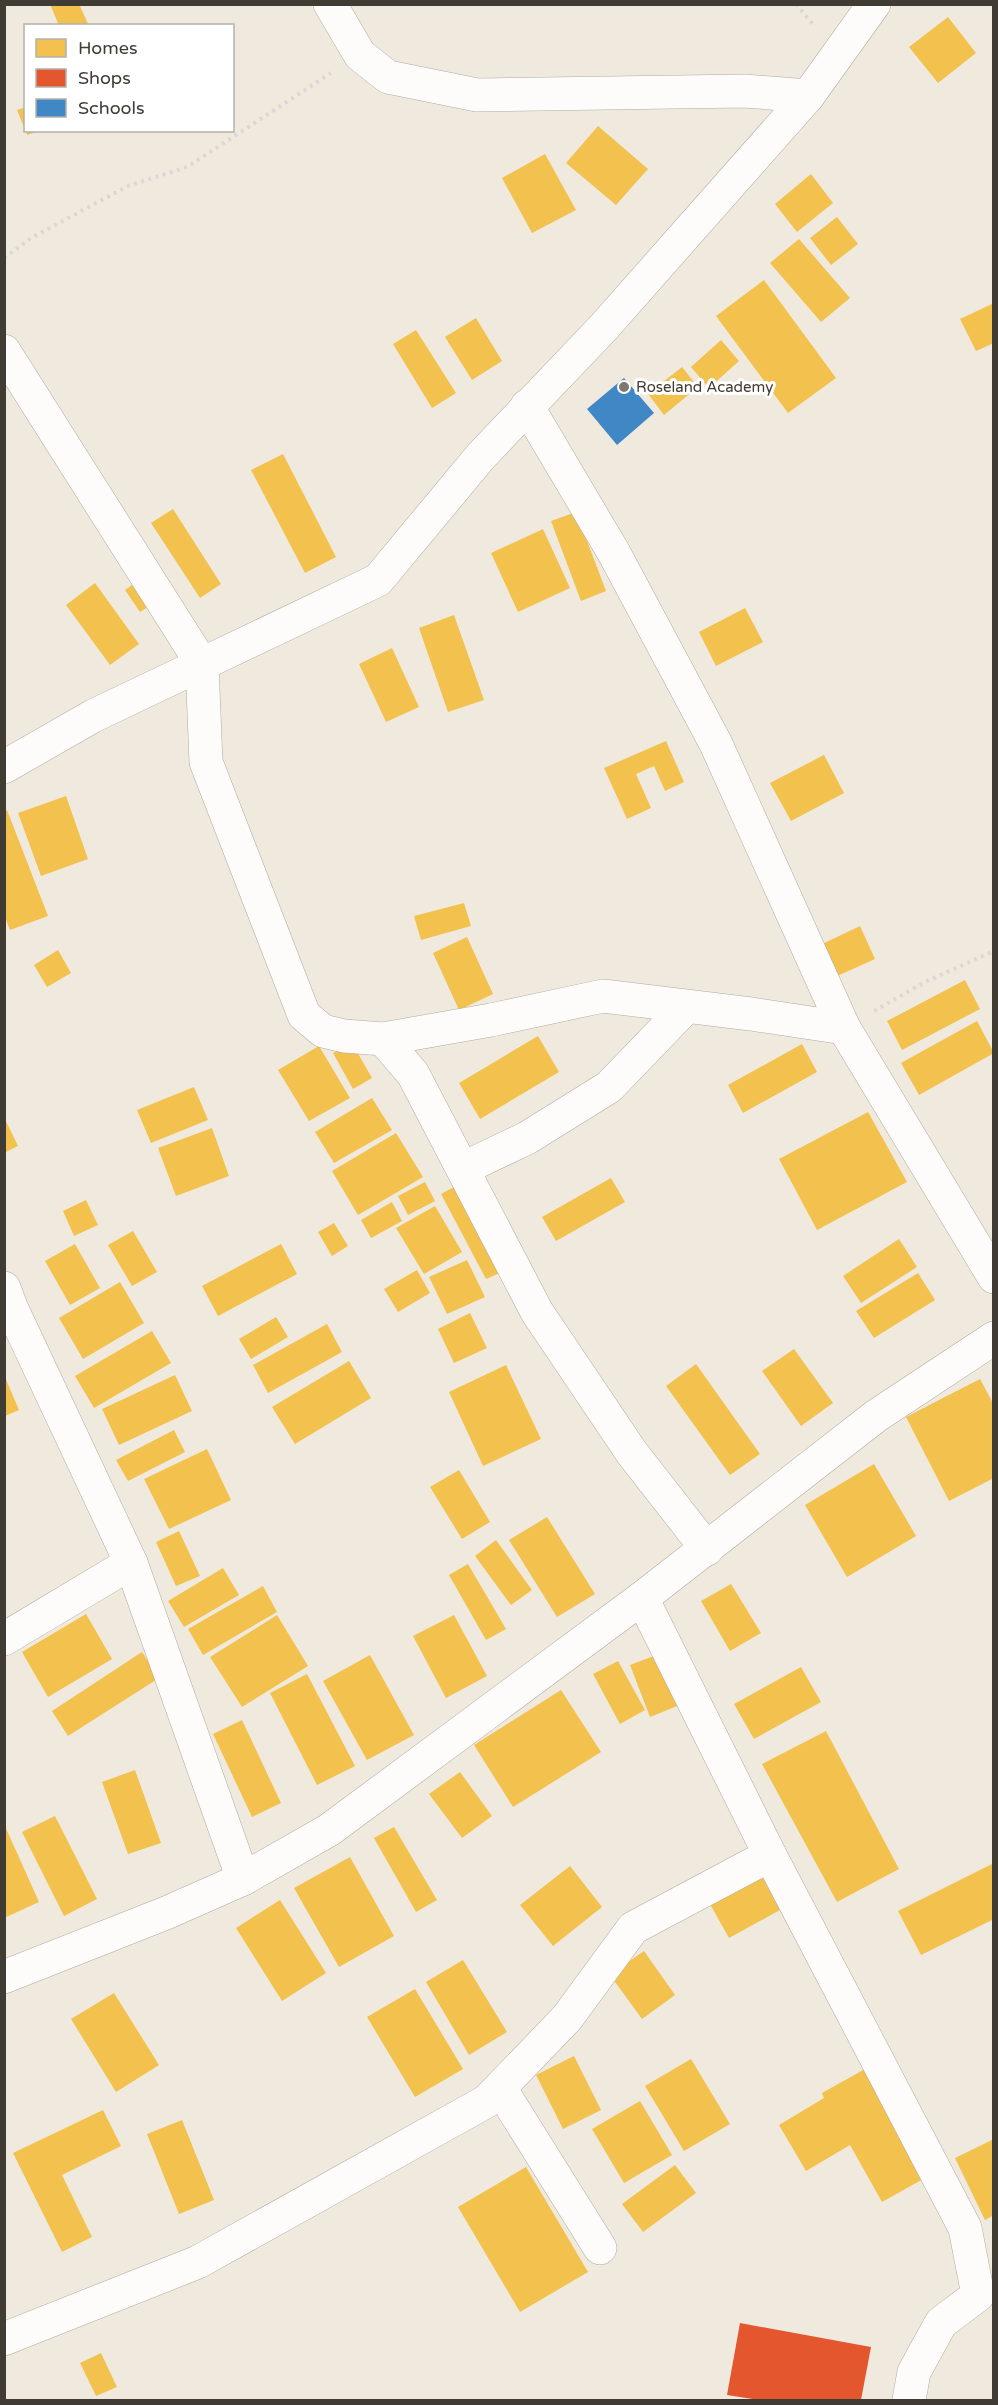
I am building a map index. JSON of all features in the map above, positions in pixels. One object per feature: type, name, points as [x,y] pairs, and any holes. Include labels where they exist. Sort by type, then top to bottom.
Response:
[{"type":"street","points":[[330,4],[360,55],[388,77],[477,94],[744,91],[808,96]]},
{"type":"street","points":[[4,767],[93,716],[378,580],[481,456],[603,328],[808,96],[874,4]]},
{"type":"street","points":[[4,351],[170,610],[202,664],[206,762],[304,1015],[323,1031],[344,1036],[383,1039],[490,1020],[603,996],[844,1028]]},
{"type":"street","points":[[527,406],[614,553],[716,744],[844,1028],[993,1276]]},
{"type":"street","points":[[464,1168],[527,1138],[609,1087],[686,1007]]},
{"type":"street","points":[[383,1039],[413,1074],[537,1312],[632,1453],[707,1549]]},
{"type":"street","points":[[4,1288],[131,1563],[243,1879]]},
{"type":"street","points":[[4,1977],[166,1913],[243,1879],[329,1830],[707,1549],[876,1416],[993,1338]]},
{"type":"street","points":[[4,1638],[131,1563]]},
{"type":"street","points":[[642,1598],[770,1855],[965,2228],[986,2291],[941,2323],[914,2372],[909,2400]]},
{"type":"street","points":[[4,2339],[198,2262],[487,2101],[567,2018],[633,1928],[770,1855]]},
{"type":"street","points":[[500,2088],[600,2248]]},
{"type":"path","points":[[4,258],[31,238],[128,186],[187,167],[283,102],[360,55]]},
{"type":"path","points":[[844,1028],[927,981],[993,951]]},
{"type":"building: Homes","points":[[50,4],[79,4],[88,24],[58,24]]},
{"type":"building: Homes","points":[[948,17],[976,53],[938,83],[909,47]]},
{"type":"building: Homes","points":[[24,108],[24,128],[17,110]]},
{"type":"building: Homes","points":[[598,126],[648,169],[616,205],[566,163]]},
{"type":"building: Homes","points":[[545,154],[576,210],[532,233],[502,178]]},
{"type":"building: Homes","points":[[811,174],[833,203],[797,232],[775,204]]},
{"type":"building: Homes","points":[[837,217],[858,244],[831,265],[810,238]]},
{"type":"building: Homes","points":[[799,239],[850,298],[821,322],[770,263]]},
{"type":"building: Homes","points":[[764,280],[836,378],[788,413],[716,316]]},
{"type":"building: Homes","points":[[994,303],[994,343],[976,351],[960,319]]},
{"type":"building: Homes","points":[[476,318],[502,361],[472,380],[445,337]]},
{"type":"building: Homes","points":[[416,330],[456,393],[432,408],[393,344]]},
{"type":"building: Homes","points":[[721,340],[739,361],[709,388],[691,367]]},
{"type":"building: Homes","points":[[682,367],[698,387],[664,415],[648,394]]},
{"type":"building: Homes","points":[[283,454],[336,557],[305,573],[251,470]]},
{"type":"building: Homes","points":[[173,509],[221,584],[200,598],[151,523]]},
{"type":"building: Homes","points":[[576,512],[606,591],[581,601],[551,521]]},
{"type":"building: Homes","points":[[543,529],[570,588],[518,612],[491,553]]},
{"type":"building: Homes","points":[[95,583],[139,644],[110,665],[66,605]]},
{"type":"building: Homes","points":[[132,585],[148,607],[140,612],[125,590]]},
{"type":"building: Homes","points":[[745,608],[763,642],[716,666],[699,632]]},
{"type":"building: Homes","points":[[454,615],[484,700],[448,712],[419,628]]},
{"type":"building: Homes","points":[[392,648],[419,707],[386,722],[359,664]]},
{"type":"building: Homes","points":[[666,741],[684,782],[665,791],[654,766],[636,774],[651,808],[627,819],[604,768]]},
{"type":"building: Homes","points":[[824,755],[844,793],[791,821],[770,783]]},
{"type":"building: Homes","points":[[66,796],[88,859],[41,876],[18,813]]},
{"type":"building: Homes","points":[[7,810],[48,916],[10,930],[4,915],[4,812]]},
{"type":"building: Homes","points":[[464,903],[471,926],[421,940],[414,916]]},
{"type":"building: Homes","points":[[860,926],[875,959],[835,977],[820,945]]},
{"type":"building: Homes","points":[[467,937],[493,994],[459,1010],[433,953]]},
{"type":"building: Homes","points":[[58,950],[71,973],[47,987],[34,965]]},
{"type":"building: Homes","points":[[965,980],[980,1009],[902,1050],[887,1021]]},
{"type":"building: Homes","points":[[977,1021],[994,1053],[919,1095],[901,1063]]},
{"type":"building: Homes","points":[[538,1036],[559,1072],[480,1119],[459,1083]]},
{"type":"building: Homes","points":[[352,1043],[372,1078],[353,1089],[333,1053]]},
{"type":"building: Homes","points":[[802,1044],[817,1072],[743,1113],[728,1085]]},
{"type":"building: Homes","points":[[319,1046],[350,1098],[309,1121],[278,1070]]},
{"type":"building: Homes","points":[[194,1087],[208,1120],[151,1143],[137,1110]]},
{"type":"building: Homes","points":[[372,1098],[392,1130],[334,1163],[315,1132]]},
{"type":"building: Homes","points":[[868,1112],[907,1182],[817,1230],[779,1159]]},
{"type":"building: Homes","points":[[4,1117],[18,1146],[4,1153]]},
{"type":"building: Homes","points":[[212,1128],[229,1176],[176,1196],[158,1148]]},
{"type":"building: Homes","points":[[396,1133],[423,1177],[358,1215],[332,1171]]},
{"type":"building: Homes","points":[[611,1178],[625,1202],[556,1241],[542,1217]]},
{"type":"building: Homes","points":[[425,1182],[435,1201],[408,1215],[398,1196]]},
{"type":"building: Homes","points":[[456,1186],[502,1272],[486,1279],[441,1194]]},
{"type":"building: Homes","points":[[86,1200],[98,1225],[74,1236],[63,1211]]},
{"type":"building: Homes","points":[[392,1202],[402,1221],[371,1238],[361,1220]]},
{"type":"building: Homes","points":[[435,1206],[462,1252],[424,1274],[396,1228]]},
{"type":"building: Homes","points":[[334,1223],[348,1246],[332,1256],[318,1232]]},
{"type":"building: Homes","points":[[133,1231],[157,1272],[132,1286],[108,1245]]},
{"type":"building: Homes","points":[[899,1239],[917,1267],[861,1303],[843,1276]]},
{"type":"building: Homes","points":[[75,1244],[100,1288],[70,1305],[45,1261]]},
{"type":"building: Homes","points":[[281,1244],[297,1274],[218,1316],[202,1286]]},
{"type":"building: Homes","points":[[467,1260],[485,1297],[447,1314],[429,1277]]},
{"type":"building: Homes","points":[[417,1270],[430,1293],[398,1312],[384,1289]]},
{"type":"building: Homes","points":[[918,1273],[935,1300],[874,1338],[856,1311]]},
{"type":"building: Homes","points":[[120,1282],[144,1323],[83,1359],[59,1318]]},
{"type":"building: Homes","points":[[470,1313],[487,1348],[454,1363],[438,1329]]},
{"type":"building: Homes","points":[[276,1317],[288,1337],[251,1359],[239,1339]]},
{"type":"building: Homes","points":[[327,1324],[342,1352],[268,1393],[253,1365]]},
{"type":"building: Homes","points":[[152,1331],[171,1363],[94,1408],[75,1376]]},
{"type":"building: Homes","points":[[794,1349],[833,1403],[801,1426],[762,1371]]},
{"type":"building: Homes","points":[[349,1361],[371,1398],[295,1444],[272,1407]]},
{"type":"building: Homes","points":[[696,1364],[760,1454],[730,1475],[666,1386]]},
{"type":"building: Homes","points":[[506,1365],[541,1439],[483,1466],[449,1392]]},
{"type":"building: Homes","points":[[175,1375],[192,1411],[119,1445],[102,1409]]},
{"type":"building: Homes","points":[[5,1377],[19,1410],[5,1416]]},
{"type":"building: Homes","points":[[980,1379],[994,1405],[994,1478],[949,1501],[906,1417]]},
{"type":"building: Homes","points":[[174,1430],[185,1452],[128,1481],[116,1460]]},
{"type":"building: Homes","points":[[207,1449],[231,1500],[169,1529],[144,1479]]},
{"type":"building: Homes","points":[[874,1464],[916,1536],[847,1577],[805,1505]]},
{"type":"building: Homes","points":[[459,1470],[490,1522],[462,1539],[430,1487]]},
{"type":"building: Homes","points":[[547,1517],[595,1594],[557,1617],[509,1540]]},
{"type":"building: Homes","points":[[179,1531],[200,1576],[176,1586],[156,1542]]},
{"type":"building: Homes","points":[[496,1540],[532,1590],[511,1605],[475,1556]]},
{"type":"building: Homes","points":[[468,1564],[506,1629],[486,1640],[449,1575]]},
{"type":"building: Homes","points":[[223,1568],[239,1595],[184,1627],[168,1601]]},
{"type":"building: Homes","points":[[731,1584],[761,1633],[730,1651],[701,1601]]},
{"type":"building: Homes","points":[[263,1586],[277,1612],[203,1655],[188,1629]]},
{"type":"building: Homes","points":[[86,1614],[112,1659],[48,1697],[22,1652]]},
{"type":"building: Homes","points":[[277,1615],[308,1666],[242,1707],[210,1657]]},
{"type":"building: Homes","points":[[454,1615],[487,1676],[446,1698],[413,1636]]},
{"type":"building: Homes","points":[[667,1651],[687,1702],[650,1717],[630,1665]]},
{"type":"building: Homes","points":[[142,1652],[159,1678],[68,1736],[52,1711]]},
{"type":"building: Homes","points":[[370,1655],[414,1735],[367,1760],[323,1681]]},
{"type":"building: Homes","points":[[618,1661],[645,1710],[620,1724],[593,1674]]},
{"type":"building: Homes","points":[[801,1667],[821,1702],[754,1739],[734,1704]]},
{"type":"building: Homes","points":[[307,1674],[355,1766],[317,1785],[270,1693]]},
{"type":"building: Homes","points":[[561,1690],[601,1752],[513,1807],[474,1745]]},
{"type":"building: Homes","points":[[242,1720],[281,1803],[252,1817],[213,1734]]},
{"type":"building: Homes","points":[[826,1731],[899,1869],[837,1902],[762,1764]]},
{"type":"building: Homes","points":[[135,1770],[161,1843],[128,1854],[102,1782]]},
{"type":"building: Homes","points":[[460,1772],[492,1816],[462,1838],[429,1794]]},
{"type":"building: Homes","points":[[55,1816],[97,1899],[64,1916],[22,1832]]},
{"type":"building: Homes","points":[[4,1824],[39,1902],[4,1918]]},
{"type":"building: Homes","points":[[394,1827],[437,1900],[416,1912],[374,1838]]},
{"type":"building: Homes","points":[[350,1857],[394,1936],[339,1967],[294,1888]]},
{"type":"building: Homes","points":[[994,1863],[994,1919],[921,1955],[898,1911]]},
{"type":"building: Homes","points":[[570,1866],[602,1907],[553,1946],[520,1905]]},
{"type":"building: Homes","points":[[758,1869],[780,1910],[729,1938],[706,1897]]},
{"type":"building: Homes","points":[[280,1900],[326,1973],[282,2001],[236,1928]]},
{"type":"building: Homes","points":[[644,1951],[675,1995],[642,2019],[610,1975]]},
{"type":"building: Homes","points":[[463,1960],[507,2032],[469,2055],[426,1982]]},
{"type":"building: Homes","points":[[415,1989],[463,2069],[415,2097],[367,2017]]},
{"type":"building: Homes","points":[[114,1993],[159,2065],[116,2092],[71,2019]]},
{"type":"building: Homes","points":[[574,2056],[601,2110],[563,2129],[536,2075]]},
{"type":"building: Homes","points":[[691,2059],[730,2124],[684,2151],[645,2086]]},
{"type":"building: Homes","points":[[865,2069],[925,2178],[882,2202],[850,2145],[806,2171],[779,2125],[824,2098],[822,2093]]},
{"type":"building: Homes","points":[[640,2101],[672,2155],[624,2183],[592,2129]]},
{"type":"building: Homes","points":[[103,2110],[121,2146],[62,2175],[92,2237],[62,2252],[13,2153]]},
{"type":"building: Homes","points":[[182,2120],[214,2200],[179,2214],[147,2134]]},
{"type":"building: Homes","points":[[994,2139],[994,2215],[985,2220],[955,2158]]},
{"type":"building: Homes","points":[[675,2165],[696,2193],[643,2232],[622,2204]]},
{"type":"building: Homes","points":[[526,2167],[588,2272],[520,2312],[458,2207]]},
{"type":"building: Homes","points":[[101,2353],[117,2387],[96,2396],[80,2363]]},
{"type":"building: Shops","points":[[740,2323],[871,2347],[861,2400],[759,2400],[727,2395]]},
{"type":"building: Schools","points":[[624,378],[654,413],[617,445],[587,409]]},
{"type":"place","name":"Roseland Academy","points":[[624,387]]}]
